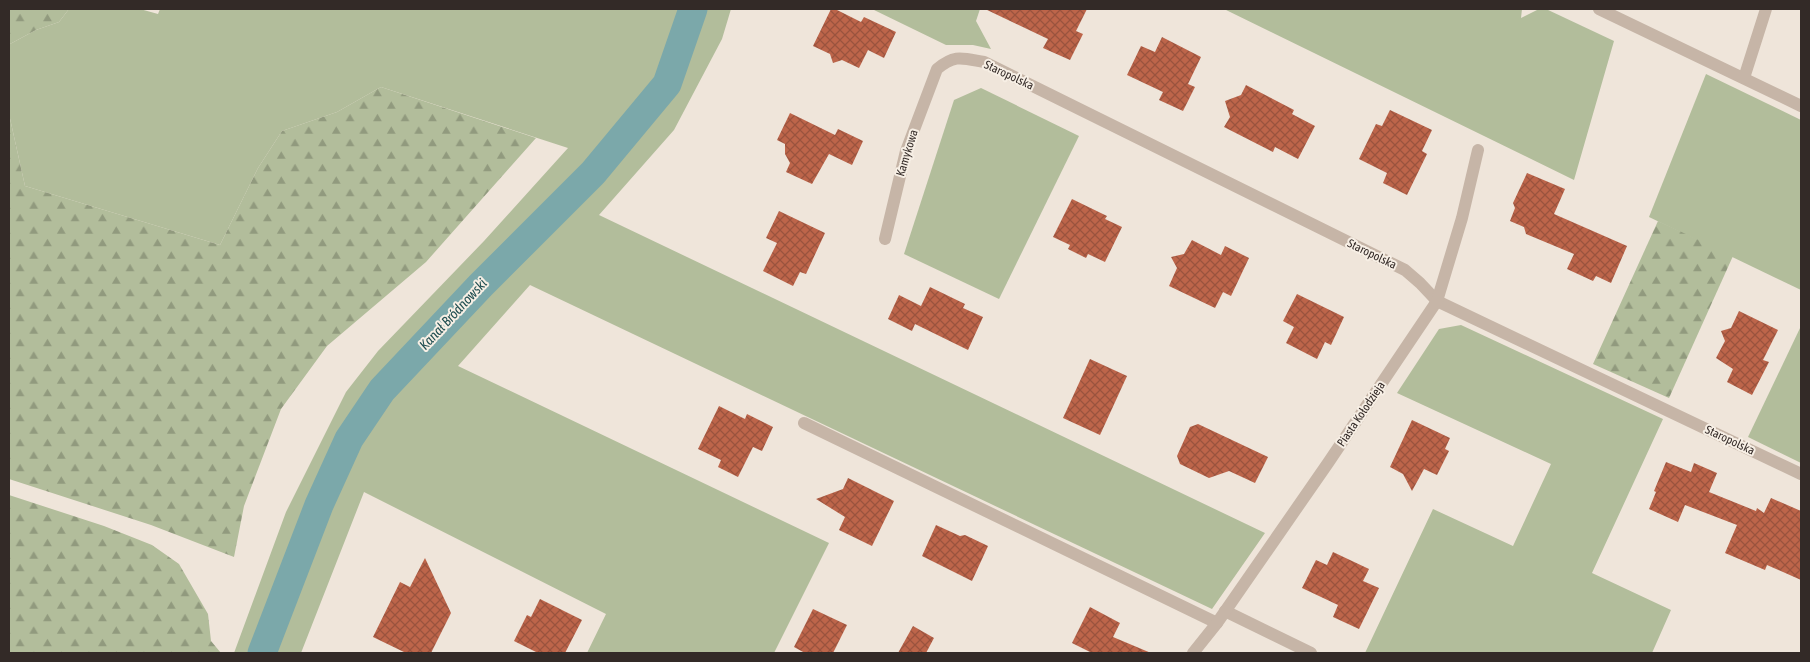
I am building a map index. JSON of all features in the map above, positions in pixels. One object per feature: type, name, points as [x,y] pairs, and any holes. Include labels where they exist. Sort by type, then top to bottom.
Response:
[{"type":"street","points":[[1599,9],[1801,106]]},
{"type":"street","points":[[1744,78],[1766,9]]},
{"type":"street","name":"Staropolska","points":[[937,69],[946,61],[954,58],[984,62],[1405,270],[1437,301],[1801,474]]},
{"type":"street","name":"Kamykowa","points":[[885,239],[906,151],[937,69]]},
{"type":"street","name":"Piasta Kołodzieja","points":[[1193,653],[1217,623],[1328,463],[1437,301],[1462,218],[1478,150]]},
{"type":"street","points":[[804,423],[1217,623]]},
{"type":"street","points":[[1225,611],[1311,653]]},
{"type":"green space","points":[[9,9],[69,9],[59,22],[36,30],[10,44],[9,48]]},
{"type":"green space","points":[[69,9],[140,9],[158,14],[160,9],[731,9],[722,39],[674,130],[599,215],[1265,533],[1212,609],[530,285],[458,366],[829,543],[774,653],[587,653],[606,614],[364,492],[301,653],[234,653],[286,512],[346,392],[378,351],[484,241],[568,148],[381,87],[337,112],[282,131],[258,168],[220,245],[25,186],[9,114],[9,48],[10,44],[36,30],[59,22]]},
{"type":"green space","points":[[872,9],[980,9],[976,21],[991,49],[973,45],[946,45]]},
{"type":"green space","points":[[1224,9],[1522,9],[1521,18],[1539,9],[1546,9],[1614,41],[1574,180]]},
{"type":"green space","points":[[1706,74],[1801,120],[1801,290],[1649,217]]},
{"type":"green space","points":[[381,87],[536,138],[426,262],[327,346],[281,409],[244,506],[234,557],[151,525],[9,479],[9,114],[25,186],[220,245],[258,168],[282,131],[337,112]]},
{"type":"green space","points":[[981,88],[1079,136],[999,299],[904,254],[954,100]]},
{"type":"green space","points":[[1658,221],[1733,256],[1669,398],[1593,364]]},
{"type":"green space","points":[[1461,325],[1663,419],[1592,573],[1671,610],[1652,653],[1365,653],[1433,509],[1513,546],[1551,464],[1397,393],[1439,329]]},
{"type":"green space","points":[[1801,326],[1801,463],[1748,437]]},
{"type":"green space","points":[[9,495],[104,526],[152,545],[179,564],[208,614],[211,641],[221,653],[9,653]]},
{"type":"building","points":[[831,9],[835,9],[861,22],[864,17],[896,32],[884,58],[868,50],[859,68],[842,60],[833,63],[830,54],[813,46]]},
{"type":"building","points":[[985,9],[1087,9],[1076,31],[1083,34],[1070,60],[1043,48],[1048,39]]},
{"type":"building","points":[[1162,37],[1201,57],[1188,84],[1195,87],[1183,111],[1159,100],[1163,92],[1127,75],[1141,46],[1155,52]]},
{"type":"building","points":[[1246,85],[1294,110],[1292,114],[1315,126],[1298,159],[1275,147],[1273,152],[1224,127],[1230,117],[1225,101],[1241,95]]},
{"type":"building","points":[[1390,110],[1432,130],[1422,151],[1427,154],[1407,195],[1383,183],[1387,173],[1359,159],[1376,124],[1382,126]]},
{"type":"building","points":[[790,113],[835,135],[838,129],[863,141],[852,165],[829,154],[812,184],[786,172],[790,163],[785,154],[785,144],[777,140]]},
{"type":"building","points":[[1527,173],[1565,189],[1554,214],[1627,246],[1611,283],[1596,276],[1593,281],[1567,269],[1574,254],[1526,234],[1524,227],[1510,221],[1515,208],[1513,203]]},
{"type":"building","points":[[1072,199],[1107,216],[1105,219],[1122,227],[1105,262],[1088,254],[1086,258],[1068,249],[1070,245],[1053,237]]},
{"type":"building","points":[[779,211],[825,233],[806,274],[800,272],[793,286],[763,271],[777,243],[766,238]]},
{"type":"building","points":[[1192,240],[1221,255],[1225,246],[1249,258],[1231,296],[1223,292],[1215,308],[1169,286],[1177,268],[1171,257],[1184,254]]},
{"type":"building","points":[[930,287],[965,304],[963,308],[983,317],[968,350],[915,324],[912,331],[888,319],[899,295],[921,306]]},
{"type":"building","points":[[1297,294],[1344,317],[1331,345],[1325,342],[1317,359],[1286,343],[1294,327],[1283,321]]},
{"type":"building","points":[[1739,311],[1778,330],[1763,360],[1769,362],[1752,395],[1727,382],[1733,369],[1716,358],[1725,341],[1721,331],[1731,328]]},
{"type":"building","points":[[1090,359],[1127,376],[1100,435],[1063,418]]},
{"type":"building","points":[[719,406],[745,419],[747,414],[773,427],[762,451],[753,447],[738,477],[718,467],[721,460],[698,449]]},
{"type":"building","points":[[1412,420],[1450,438],[1445,449],[1449,451],[1437,475],[1424,469],[1412,491],[1403,474],[1390,467]]},
{"type":"building","points":[[1198,424],[1268,457],[1255,483],[1229,471],[1209,478],[1180,464],[1177,456],[1190,427]]},
{"type":"building","points":[[1666,462],[1691,472],[1694,463],[1717,473],[1709,492],[1756,511],[1757,508],[1764,513],[1771,498],[1801,511],[1801,580],[1767,565],[1765,570],[1725,553],[1737,525],[1685,505],[1678,522],[1649,509]]},
{"type":"building","points":[[848,478],[894,501],[872,546],[839,530],[845,517],[816,499],[843,489]]},
{"type":"building","points":[[936,525],[960,536],[965,535],[988,546],[972,581],[922,556]]},
{"type":"building","points":[[1333,552],[1369,569],[1363,581],[1379,588],[1359,629],[1333,617],[1338,605],[1302,588],[1316,560],[1327,565]]},
{"type":"building","points":[[425,558],[451,613],[431,653],[406,653],[373,637],[400,582],[410,587]]},
{"type":"building","points":[[540,599],[582,620],[565,653],[538,653],[514,641],[527,615],[531,617]]},
{"type":"building","points":[[1090,607],[1120,623],[1113,637],[1151,653],[1092,653],[1072,643]]},
{"type":"building","points":[[813,609],[847,625],[833,653],[805,653],[794,647]]},
{"type":"building","points":[[913,626],[934,638],[926,653],[898,653]]},
{"type":"waterway","name":"Kanał Bródnowski","points":[[262,653],[319,505],[349,439],[382,390],[481,285],[593,173],[667,84],[693,9]]}]
